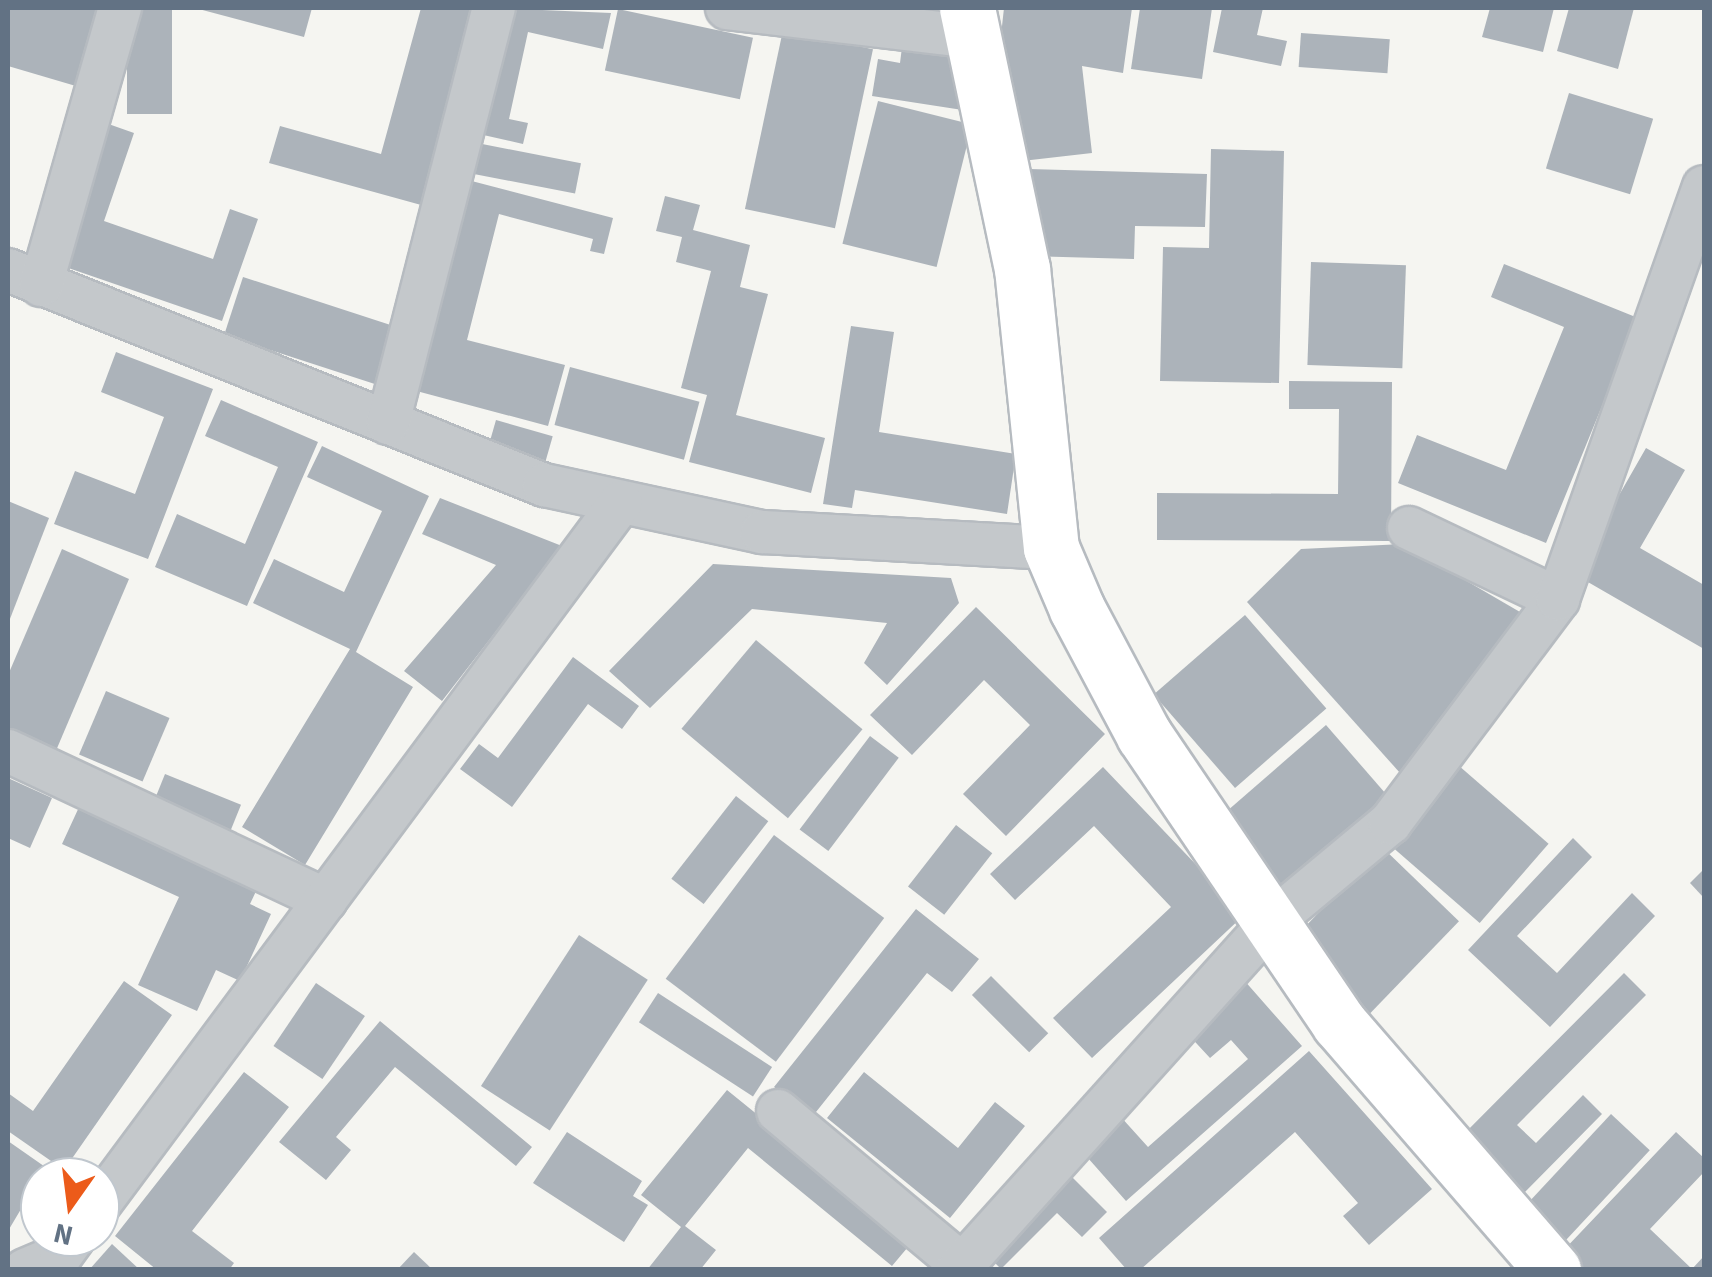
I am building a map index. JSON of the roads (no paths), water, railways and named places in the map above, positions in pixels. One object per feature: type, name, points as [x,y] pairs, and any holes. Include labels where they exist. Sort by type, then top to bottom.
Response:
[{"type":"street","points":[[120,8],[24,277],[544,485],[762,532],[1051,548]]},
{"type":"street","points":[[388,423],[494,8]]},
{"type":"street","points":[[728,8],[970,22],[1022,268],[1051,548],[1144,735],[1339,1023],[1553,1270]]},
{"type":"street","points":[[778,1111],[960,1267],[1271,922],[1390,822],[1558,598],[1704,186]]},
{"type":"street","points":[[120,1176],[621,502]]},
{"type":"street","points":[[1409,528],[1558,598]]},
{"type":"street","points":[[8,751],[326,900]]},
{"type":"street","points":[[25,1270],[54,1257]]}]
